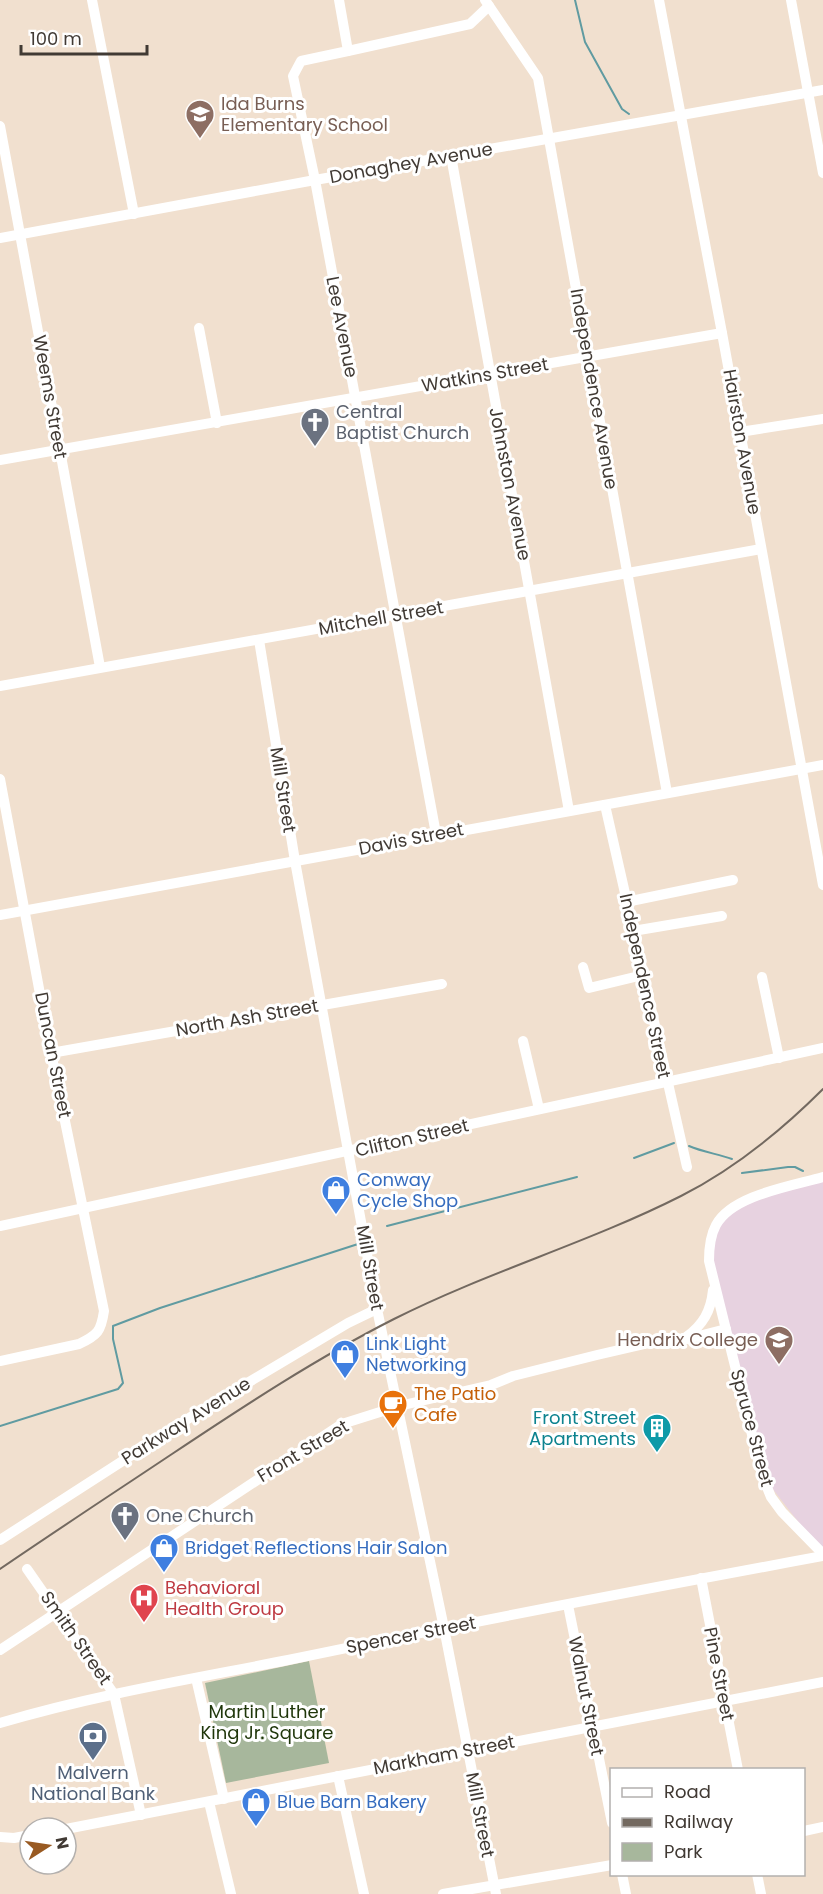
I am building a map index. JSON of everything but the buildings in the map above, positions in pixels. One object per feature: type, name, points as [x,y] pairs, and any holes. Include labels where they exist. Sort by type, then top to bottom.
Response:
[{"type":"street","points":[[92,0],[134,214]]},
{"type":"street","points":[[339,0],[348,51]]},
{"type":"street","name":"Hairston Avenue","points":[[659,0],[821,860],[823,885]]},
{"type":"street","points":[[791,0],[823,173]]},
{"type":"street","name":"Lee Avenue","points":[[436,834],[315,180],[293,76],[301,61],[470,24],[487,3]]},
{"type":"street","name":"Independence Avenue","points":[[487,3],[537,78],[667,792]]},
{"type":"street","name":"Donaghey Avenue","points":[[0,238],[823,90]]},
{"type":"street","name":"Weems Street","points":[[0,126],[100,667]]},
{"type":"street","name":"Johnston Avenue","points":[[451,156],[569,811]]},
{"type":"street","points":[[199,328],[217,423]]},
{"type":"street","name":"Watkins Street","points":[[0,460],[722,333]]},
{"type":"street","points":[[740,432],[823,419]]},
{"type":"street","name":"Mitchell Street","points":[[0,686],[761,549]]},
{"type":"street","name":"Mill Street","points":[[259,640],[295,861],[377,1309],[444,1628],[494,1889]]},
{"type":"street","name":"Davis Street","points":[[0,915],[823,765]]},
{"type":"street","name":"Duncan Street","points":[[0,779],[51,1053],[104,1311],[99,1331],[91,1339],[79,1344],[0,1361]]},
{"type":"street","name":"Independence Street","points":[[605,805],[687,1167]]},
{"type":"street","points":[[626,902],[734,879]]},
{"type":"street","points":[[633,931],[722,916]]},
{"type":"street","points":[[583,966],[589,988],[643,975]]},
{"type":"street","points":[[762,977],[779,1058]]},
{"type":"street","name":"North Ash Street","points":[[51,1053],[442,984]]},
{"type":"street","points":[[523,1041],[538,1109]]},
{"type":"street","name":"Clifton Street","points":[[0,1226],[823,1048]]},
{"type":"street","points":[[683,1340],[699,1327],[707,1315],[714,1284],[709,1261],[710,1243],[715,1225],[723,1215],[737,1204],[756,1196],[823,1176]]},
{"type":"street","name":"Spruce Street","points":[[714,1284],[762,1475],[771,1497],[782,1512],[823,1555]]},
{"type":"street","name":"Parkway Avenue","points":[[0,1540],[196,1413],[348,1323],[377,1309]]},
{"type":"street","name":"Front Street","points":[[0,1650],[342,1424],[399,1406],[491,1384],[513,1376],[649,1343],[683,1340],[726,1329]]},
{"type":"street","name":"Spencer Street","points":[[0,1723],[35,1712],[114,1694],[823,1555]]},
{"type":"street","name":"Smith Street","points":[[27,1569],[114,1694],[141,1815]]},
{"type":"street","name":"Pine Street","points":[[701,1578],[738,1768]]},
{"type":"street","name":"Walnut Street","points":[[568,1605],[610,1813]]},
{"type":"street","points":[[196,1678],[224,1799]]},
{"type":"street","name":"Markham Street","points":[[78,1827],[724,1700],[823,1683]]},
{"type":"street","points":[[338,1776],[364,1894]]},
{"type":"street","points":[[209,1802],[231,1894]]},
{"type":"street","points":[[805,1831],[823,1827]]},
{"type":"street","points":[[0,1837],[18,1837]]},
{"type":"street","points":[[0,1845],[14,1838]]},
{"type":"street","points":[[443,1894],[494,1889],[610,1865]]},
{"type":"street","points":[[622,1876],[626,1894]]},
{"type":"street","points":[[757,1876],[761,1894]]},
{"type":"shaded area","name":"Hendrix College","points":[[823,1177],[823,1554],[762,1475],[709,1261],[715,1225],[756,1196]]},
{"type":"green space","name":"Martin Luther King Jr. Square","points":[[309,1661],[329,1763],[226,1783],[205,1683]]},
{"type":"waterway","points":[[575,0],[585,42],[622,109],[629,114]]},
{"type":"waterway","points":[[634,1158],[674,1143]]},
{"type":"waterway","points":[[689,1146],[732,1159]]},
{"type":"waterway","points":[[742,1173],[788,1167],[795,1167],[803,1171]]},
{"type":"waterway","points":[[387,1226],[577,1177]]},
{"type":"waterway","points":[[0,1426],[118,1389],[123,1383],[113,1339],[113,1326],[160,1308],[358,1244]]},
{"type":"railway","points":[[0,1569],[254,1400],[365,1334],[429,1302],[646,1213],[720,1174],[791,1120],[823,1089]]},
{"type":"place","name":"Ida Burns Elementary School","points":[[200,140]]},
{"type":"place","name":"Central Baptist Church","points":[[315,448]]},
{"type":"place","name":"Conway Cycle Shop","points":[[336,1216]]},
{"type":"place","name":"Hendrix College","points":[[779,1366]]},
{"type":"place","name":"Link Light Networking","points":[[345,1380]]},
{"type":"place","name":"The Patio Cafe","points":[[393,1430]]},
{"type":"place","name":"Front Street Apartments","points":[[657,1454]]},
{"type":"place","name":"One Church","points":[[125,1542]]},
{"type":"place","name":"Bridget Reflections Hair Salon","points":[[164,1574]]},
{"type":"place","name":"Behavioral Health Group","points":[[144,1624]]},
{"type":"place","name":"Malvern National Bank","points":[[93,1762]]},
{"type":"place","name":"Blue Barn Bakery","points":[[256,1828]]}]
